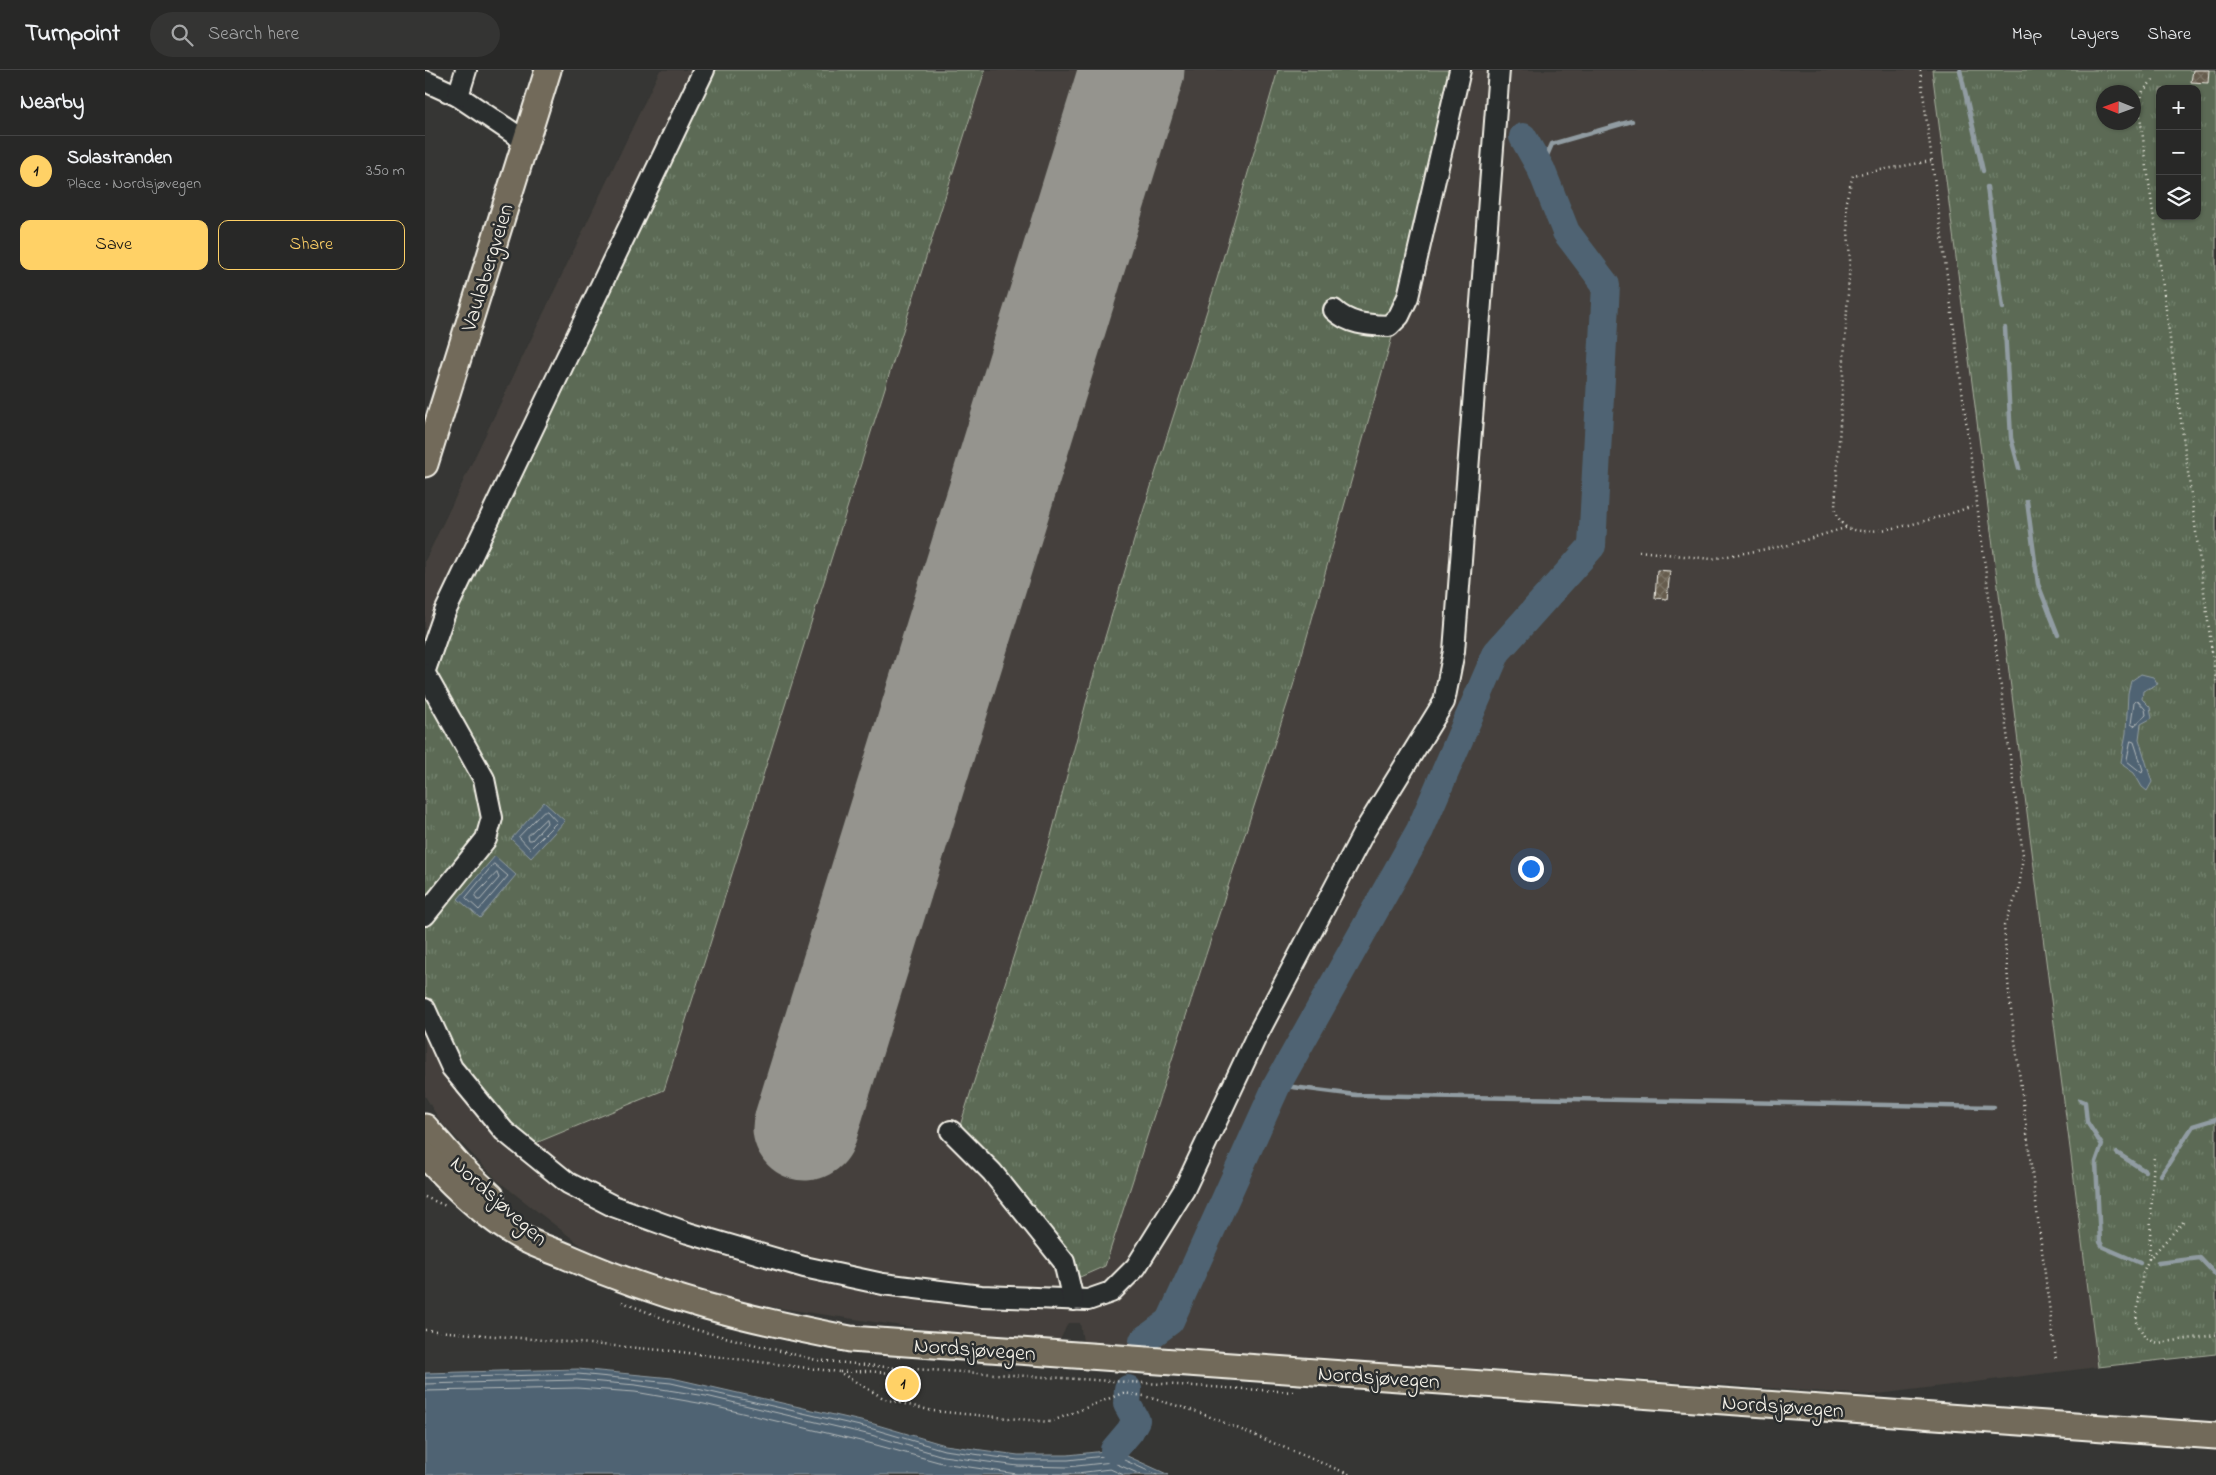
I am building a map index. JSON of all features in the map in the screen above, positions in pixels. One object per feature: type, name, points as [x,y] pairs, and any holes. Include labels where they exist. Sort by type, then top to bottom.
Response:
[{"type":"main road","name":"Vaulabergveien","points":[[425,464],[548,70]]},
{"type":"main road","name":"Nordsjøvegen","points":[[425,1127],[481,1188],[556,1251]]},
{"type":"main road","name":"Nordsjøvegen","points":[[425,1155],[448,1180],[495,1220],[521,1237],[600,1271],[684,1301],[768,1323],[851,1339],[2216,1436]]},
{"type":"lane","points":[[458,96],[467,70]]},
{"type":"lane","points":[[425,916],[486,839],[492,818],[484,779],[425,672],[445,612],[705,70]]},
{"type":"lane","points":[[1334,310],[1342,318],[1363,324],[1389,326],[1399,316],[1408,297],[1460,70]]},
{"type":"lane","points":[[425,1009],[452,1068],[504,1131],[568,1183],[613,1206],[688,1233],[804,1267],[883,1284],[981,1296],[1073,1300],[1089,1300],[1111,1292],[1136,1267],[1184,1190],[1256,1037],[1364,832],[1444,702],[1454,651],[1499,70]]},
{"type":"lane","points":[[425,81],[458,96],[525,141]]},
{"type":"lane","points":[[951,1131],[992,1172],[1064,1262],[1073,1300]]},
{"type":"path","points":[[1920,70],[2023,854],[2019,888],[2004,926],[2009,994],[2055,1359]]},
{"type":"path","points":[[2153,80],[2143,91],[2139,108],[2216,681]]},
{"type":"path","points":[[1847,528],[1837,515],[1835,507],[1850,260],[1846,200],[1853,175],[1932,160]]},
{"type":"path","points":[[1639,551],[1711,559],[1789,545],[1847,528],[1872,531],[1889,528],[1948,515],[1976,505]]},
{"type":"path","points":[[2149,1259],[2154,1154]]},
{"type":"path","points":[[2183,1222],[2149,1259],[2143,1272],[2136,1320],[2145,1338],[2158,1343],[2216,1335]]},
{"type":"path","points":[[425,1330],[673,1351],[839,1372],[866,1371],[903,1374],[906,1369]]},
{"type":"path","points":[[839,1372],[885,1399],[933,1411],[1050,1422],[1123,1393],[1144,1396],[1198,1412],[1351,1475]]},
{"type":"shaded area","points":[[660,70],[1932,70],[2098,1367],[1870,1395],[1083,1342],[1080,1323],[1068,1323],[1060,1340],[971,1336],[737,1302],[627,1266],[587,1250],[497,1180],[440,1121],[425,1096],[425,561]]},
{"type":"green space","points":[[711,70],[985,70],[664,1090],[531,1145],[475,1087],[436,1020],[425,992],[425,689],[451,614]]},
{"type":"green space","points":[[1278,70],[1450,70],[1402,302],[1293,686],[1105,1266],[1080,1277],[1057,1243],[959,1129],[1049,844],[1091,684],[1135,537],[1217,279]]},
{"type":"green space","points":[[1932,70],[2216,70],[2216,1354],[2098,1367]]},
{"type":"water","points":[[2141,674],[2153,677],[2158,684],[2143,691],[2142,699],[2150,707],[2152,718],[2141,724],[2139,739],[2152,782],[2147,791],[2142,787],[2134,773],[2121,762],[2126,733],[2128,693],[2131,681]]},
{"type":"water","points":[[544,802],[565,821],[531,858],[511,839]]},
{"type":"water","points":[[495,856],[516,875],[480,918],[458,899]]},
{"type":"water","points":[[578,1369],[672,1378],[874,1424],[945,1445],[1018,1455],[1068,1455],[1114,1450],[1169,1475],[425,1475],[425,1373]]},
{"type":"building","points":[[2193,70],[2209,70],[2208,83],[2191,82]]},
{"type":"building","points":[[1657,570],[1670,571],[1667,599],[1655,598]]},
{"type":"waterway","points":[[1960,70],[1983,171]]},
{"type":"waterway","points":[[1541,169],[1552,144],[1632,121]]},
{"type":"waterway","points":[[1143,1341],[1170,1321],[1277,1085],[1420,830],[1497,652],[1592,546],[1606,285],[1566,232],[1541,169],[1523,137]]},
{"type":"waterway","points":[[1987,187],[2003,308]]},
{"type":"waterway","points":[[2005,328],[2011,438],[2019,468]]},
{"type":"waterway","points":[[2027,501],[2038,584],[2058,635]]},
{"type":"waterway","points":[[1277,1085],[1356,1095],[1994,1107]]},
{"type":"waterway","points":[[2080,1100],[2085,1102],[2087,1122],[2102,1145],[2096,1162],[2100,1242],[2103,1247],[2140,1263]]},
{"type":"waterway","points":[[2161,1175],[2193,1126],[2216,1119]]},
{"type":"waterway","points":[[2117,1153],[2145,1171]]},
{"type":"waterway","points":[[2158,1263],[2200,1258],[2216,1275]]},
{"type":"waterway","points":[[1114,1450],[1130,1431],[1136,1420],[1127,1404],[1128,1389]]},
{"type":"runway","points":[[805,1128],[1132,70]]},
{"type":"place","name":"Solastranden","points":[[903,1384]]}]
